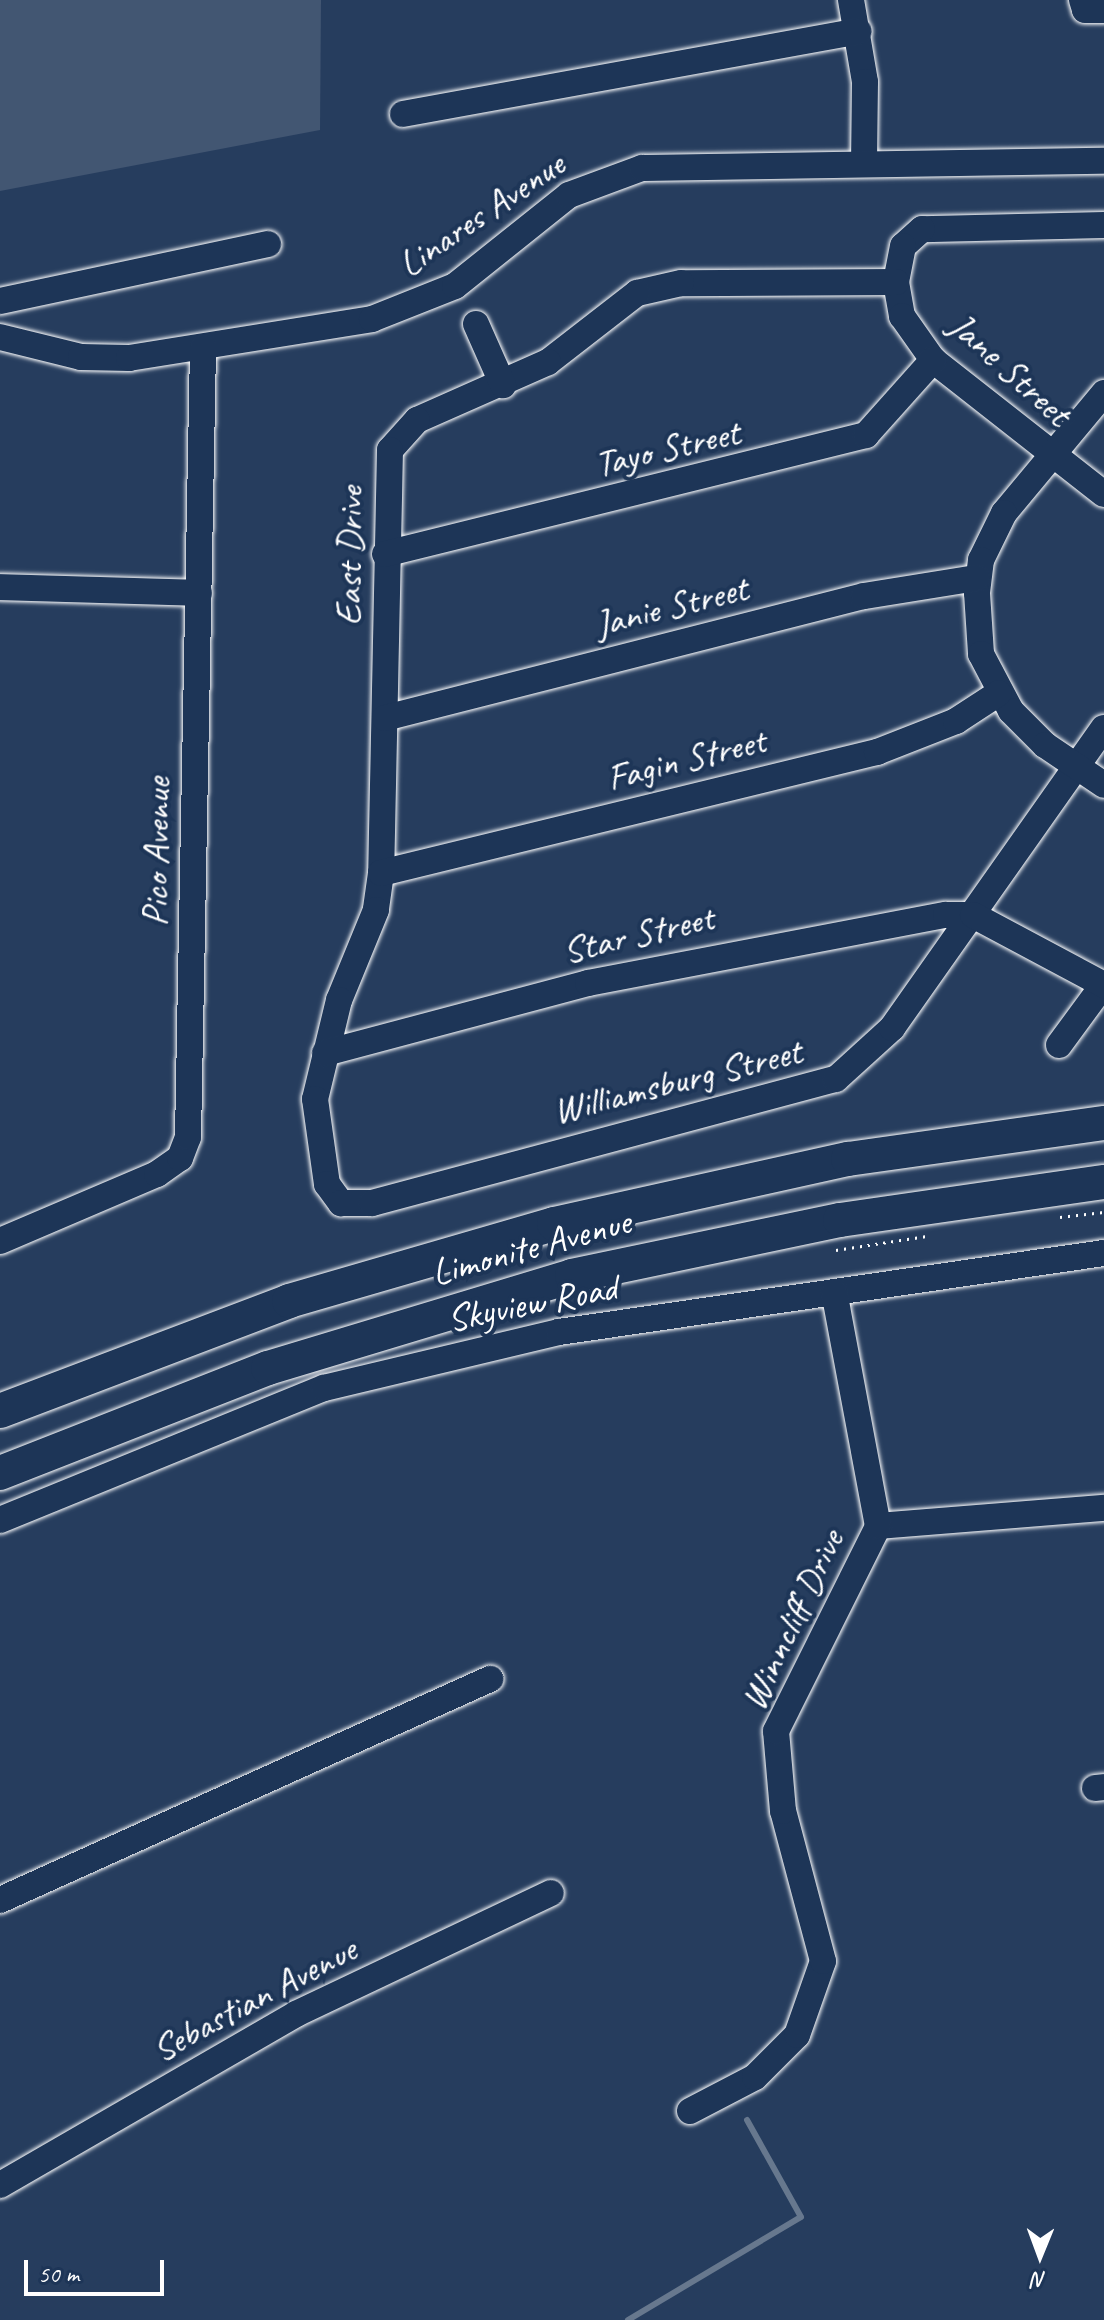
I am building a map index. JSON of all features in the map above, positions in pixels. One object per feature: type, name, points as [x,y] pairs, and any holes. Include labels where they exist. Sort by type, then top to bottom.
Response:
[{"type":"main road","name":"Limonite Avenue","points":[[0,1411],[289,1301],[554,1224],[848,1159],[1104,1123]]},
{"type":"main road","name":"Limonite Avenue","points":[[0,1473],[311,1354],[572,1276],[840,1220],[1104,1182]]},
{"type":"street","points":[[851,0],[858,31],[864,162]]},
{"type":"street","points":[[1082,0],[1085,10],[1104,10]]},
{"type":"street","points":[[403,114],[858,31]]},
{"type":"street","name":"Linares Avenue","points":[[0,337],[106,359],[203,347],[372,319],[431,299],[569,195],[621,172],[704,162],[1104,161]]},
{"type":"street","name":"Jane Street","points":[[1104,225],[922,229],[903,246],[896,282],[902,316],[933,360],[1049,458],[1104,494]]},
{"type":"street","points":[[0,301],[268,244]]},
{"type":"street","name":"East Drive","points":[[341,1203],[327,1184],[315,1099],[325,1053],[364,950],[381,873],[385,554],[390,450],[417,420],[503,385],[548,362],[637,293],[681,283],[896,282]]},
{"type":"street","points":[[476,324],[503,385]]},
{"type":"street","name":"Pico Avenue","points":[[0,1241],[157,1174],[186,1147],[203,347]]},
{"type":"street","name":"Tayo Street","points":[[385,554],[866,435],[933,360]]},
{"type":"street","points":[[1104,393],[1049,458],[991,535],[977,578],[981,654],[999,693],[1026,729],[1104,785]]},
{"type":"street","name":"Janie Street","points":[[385,718],[864,596],[977,578]]},
{"type":"street","points":[[0,587],[199,593]]},
{"type":"street","name":"Fagin Street","points":[[381,873],[877,752],[956,721],[999,693]]},
{"type":"street","name":"Williamsburg Street","points":[[341,1203],[372,1203],[836,1079],[892,1028],[1104,728]]},
{"type":"street","points":[[973,915],[1104,985],[1059,1045]]},
{"type":"street","name":"Star Street","points":[[325,1053],[779,941],[973,915]]},
{"type":"street","name":"Skyview Road","points":[[0,1520],[324,1388],[559,1332],[1104,1253]]},
{"type":"street","name":"Winncliff Drive","points":[[690,2111],[755,2077],[797,2035],[823,1961],[783,1811],[776,1731],[878,1526],[834,1292]]},
{"type":"street","points":[[878,1526],[1104,1508]]},
{"type":"street","points":[[0,1900],[490,1679]]},
{"type":"street","name":"Sebastian Avenue","points":[[0,2185],[296,2014],[551,1893]]},
{"type":"shaded area","points":[[0,0],[321,0],[320,130],[0,191]]},
{"type":"waterway","points":[[628,2320],[801,2217],[747,2120]]}]
